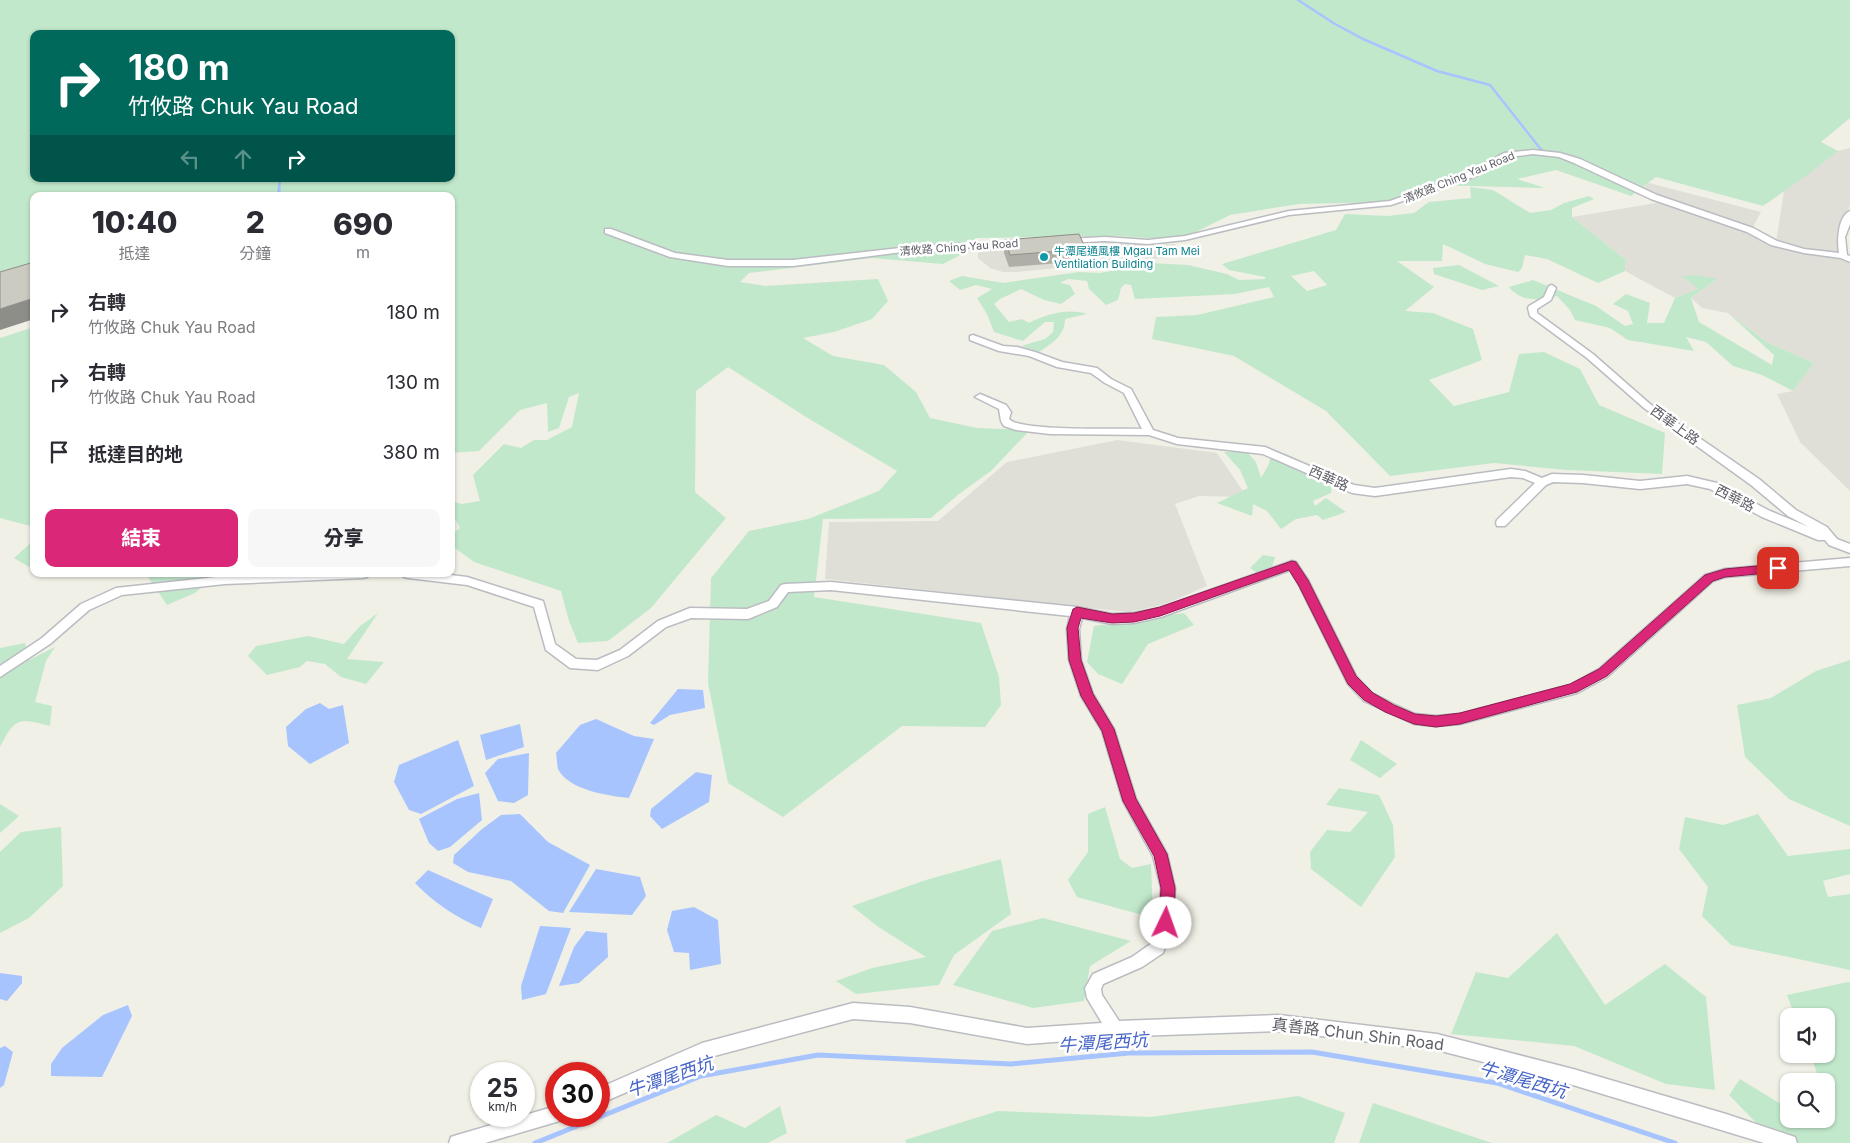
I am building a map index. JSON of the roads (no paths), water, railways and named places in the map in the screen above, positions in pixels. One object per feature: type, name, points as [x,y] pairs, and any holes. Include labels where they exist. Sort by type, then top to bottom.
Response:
[{"type":"street","name":"清攸路 Ching Yau Road","points":[[1058,242],[1105,239],[1148,242],[1185,238],[1289,213],[1391,203],[1473,174],[1507,155],[1533,152],[1560,155],[1578,161],[1654,197],[1750,230],[1774,243],[1804,251],[1846,258]]},
{"type":"street","points":[[1846,258],[1841,237],[1850,213]]},
{"type":"street","name":"清攸路 Ching Yau Road","points":[[608,231],[673,255],[728,263],[793,263],[918,248],[1029,243]]},
{"type":"street","name":"西華上路","points":[[1552,288],[1548,298],[1532,308],[1533,314],[1590,356],[1647,406],[1755,482],[1792,513],[1823,530],[1833,542],[1850,549]]},
{"type":"street","points":[[974,338],[1002,350],[1024,352],[1060,366],[1094,370],[1108,381],[1128,391],[1149,432]]},
{"type":"street","name":"西華路","points":[[980,397],[1004,407],[1006,412],[1004,419],[1008,424],[1016,427],[1050,431],[1149,432],[1177,441],[1265,451],[1352,489],[1376,492],[1512,473],[1525,475],[1542,482],[1552,478],[1640,485],[1687,480],[1698,481],[1713,486],[1766,514],[1833,542]]},
{"type":"street","points":[[1502,523],[1542,482]]},
{"type":"street","points":[[438,577],[467,580],[539,604],[550,647],[574,664],[598,665],[624,653],[662,624],[690,613],[748,614],[773,604],[786,588],[831,586],[1077,612],[1112,619],[1134,618],[1160,612],[1292,565],[1304,583],[1352,680],[1368,697],[1389,708],[1414,719],[1436,721],[1460,719],[1573,688],[1603,673],[1709,578],[1725,573],[1850,562]]},
{"type":"street","points":[[0,672],[46,641],[84,607],[120,591],[225,580],[294,577]]},
{"type":"street","points":[[1077,612],[1072,628],[1075,660],[1088,696],[1108,729],[1130,801],[1160,854],[1168,888],[1166,923],[1158,948],[1136,962],[1098,979],[1093,988],[1095,998],[1115,1029]]},
{"type":"street","name":"真善路 Chun Shin Road","points":[[610,1091],[702,1051],[853,1011],[910,1015],[1027,1036],[1115,1029],[1279,1023],[1437,1042],[1573,1077],[1726,1122],[1789,1143]]},
{"type":"street","points":[[457,1143],[545,1117]]},
{"type":"water","points":[[678,689],[703,690],[705,708],[670,715],[654,725],[650,723]]},
{"type":"water","points":[[320,703],[329,709],[343,705],[349,743],[310,764],[288,746],[286,727],[306,709]]},
{"type":"water","points":[[596,719],[634,736],[654,739],[629,798],[611,796],[580,787],[570,782],[558,769],[556,753],[580,725]]},
{"type":"water","points":[[520,724],[524,747],[486,760],[480,735]]},
{"type":"water","points":[[458,740],[474,786],[421,814],[409,810],[394,782],[399,765]]},
{"type":"water","points":[[529,753],[528,795],[514,803],[498,801],[485,773],[498,759]]},
{"type":"water","points":[[696,772],[712,775],[709,802],[662,829],[650,816],[651,809]]},
{"type":"water","points":[[479,793],[482,820],[450,847],[438,851],[429,843],[419,819],[457,799]]},
{"type":"water","points":[[520,814],[548,842],[590,865],[563,913],[549,911],[511,881],[468,872],[453,863],[454,855],[482,829],[501,815]]},
{"type":"water","points":[[596,869],[640,877],[646,896],[632,915],[569,912]]},
{"type":"water","points":[[428,870],[493,899],[481,928],[446,909],[415,883]]},
{"type":"water","points":[[694,907],[718,920],[721,964],[690,970],[689,953],[674,952],[667,930],[672,911]]},
{"type":"water","points":[[540,926],[571,928],[546,994],[522,1000],[521,986]]},
{"type":"water","points":[[586,931],[607,933],[608,957],[579,983],[559,986],[574,947]]},
{"type":"water","points":[[0,973],[22,976],[22,983],[7,1001],[0,999]]},
{"type":"water","points":[[128,1005],[132,1016],[102,1077],[51,1076],[51,1064],[62,1048],[103,1015]]},
{"type":"water","points":[[5,1046],[13,1052],[4,1085],[0,1088],[0,1048]]},
{"type":"waterway","points":[[1298,0],[1335,24],[1363,39],[1437,71],[1490,85],[1543,152]]},
{"type":"waterway","points":[[279,189],[280,182]]},
{"type":"waterway","name":"牛潭尾西坑","points":[[535,1143],[701,1076],[818,1055],[1011,1064],[1129,1053],[1312,1052],[1497,1083],[1675,1143]]},
{"type":"place","name":"牛潭尾通風樓 Mgau Tam Mei Ventilation Building","points":[[1044,257]]}]
